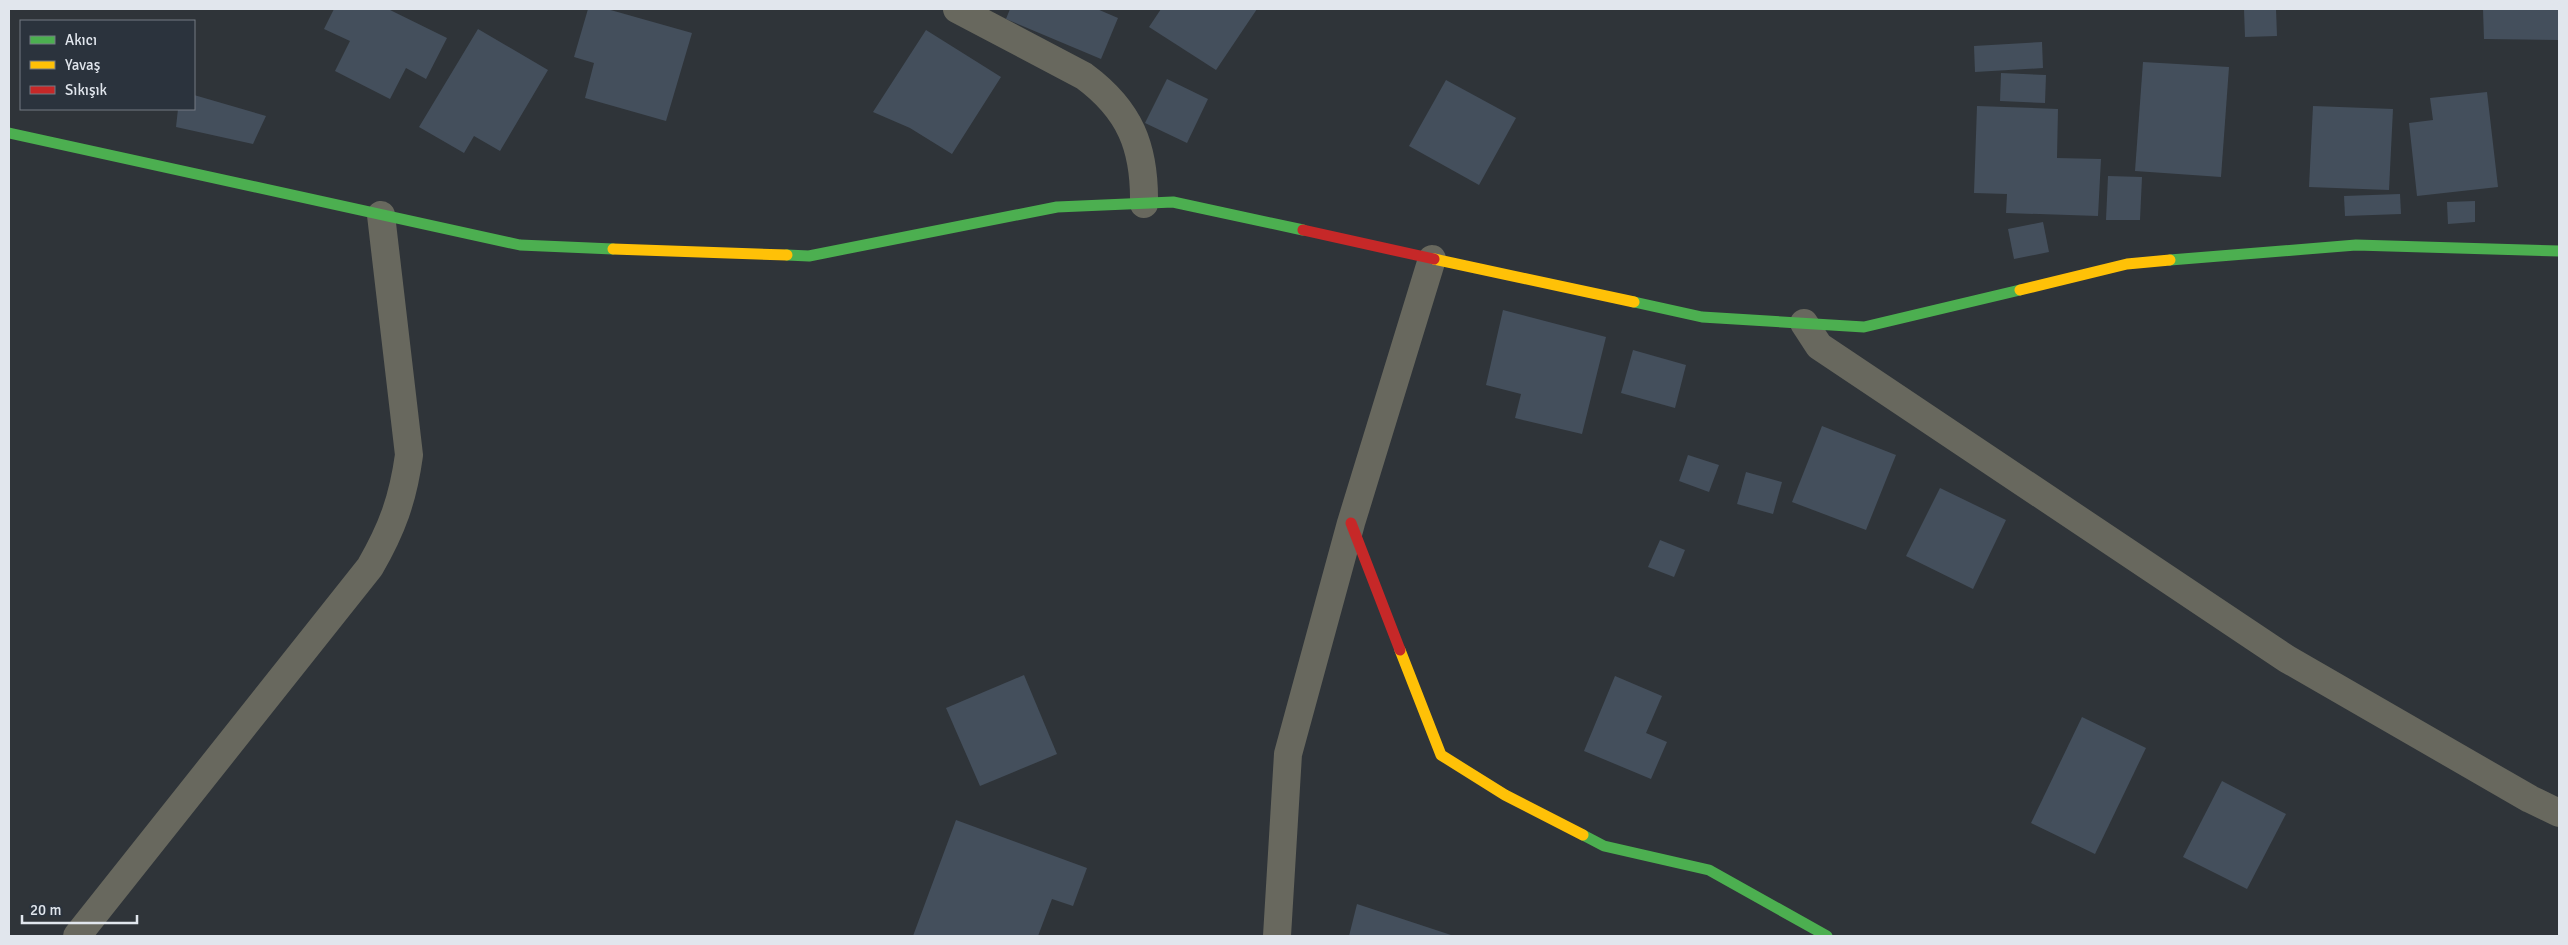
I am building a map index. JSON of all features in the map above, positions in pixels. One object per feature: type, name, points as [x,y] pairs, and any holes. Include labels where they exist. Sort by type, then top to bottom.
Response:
[{"type":"street","points":[[957,9],[1084,76],[1101,89],[1128,123],[1139,149],[1144,176],[1144,204]]},
{"type":"street","points":[[9,134],[520,245],[808,256],[1057,207],[1173,202],[1702,317],[1864,327],[2128,264],[2356,245],[2559,251]]},
{"type":"street","points":[[77,936],[370,567],[397,515],[405,486],[409,455],[381,215]]},
{"type":"street","points":[[1277,936],[1288,754],[1351,523],[1432,259]]},
{"type":"street","points":[[1804,323],[1819,346],[2287,659],[2530,800],[2559,813]]},
{"type":"street","points":[[1351,523],[1441,755],[1505,795],[1604,846],[1709,870],[1828,936]]},
{"type":"building","points":[[334,9],[388,9],[447,38],[426,79],[406,68],[390,99],[335,71],[350,41],[324,29]]},
{"type":"building","points":[[588,9],[607,9],[692,33],[666,121],[585,98],[594,63],[574,57]]},
{"type":"building","points":[[1010,9],[1097,9],[1118,18],[1101,59],[1006,19]]},
{"type":"building","points":[[1161,9],[1257,9],[1216,70],[1149,27]]},
{"type":"building","points":[[2244,9],[2276,9],[2277,36],[2245,37]]},
{"type":"building","points":[[2483,9],[2559,9],[2559,40],[2484,39]]},
{"type":"building","points":[[478,29],[548,70],[500,151],[474,136],[464,153],[419,127]]},
{"type":"building","points":[[926,30],[1001,77],[952,154],[910,128],[873,112]]},
{"type":"building","points":[[2042,42],[2043,68],[1975,72],[1974,46]]},
{"type":"building","points":[[2143,62],[2229,67],[2221,177],[2135,171]]},
{"type":"building","points":[[2001,73],[2046,75],[2045,103],[2000,101]]},
{"type":"building","points":[[1167,79],[1208,99],[1187,143],[1145,123]]},
{"type":"building","points":[[1446,80],[1516,118],[1479,185],[1409,146]]},
{"type":"building","points":[[2487,92],[2498,187],[2417,196],[2409,123],[2433,120],[2430,98]]},
{"type":"building","points":[[195,95],[266,116],[253,144],[176,127],[178,110],[195,110]]},
{"type":"building","points":[[1977,106],[2058,109],[2057,158],[2101,159],[2098,216],[2006,213],[2007,194],[1974,193]]},
{"type":"building","points":[[2313,106],[2393,109],[2389,190],[2309,187]]},
{"type":"building","points":[[2108,176],[2142,177],[2140,220],[2106,220]]},
{"type":"building","points":[[2400,194],[2401,214],[2345,216],[2344,196]]},
{"type":"building","points":[[2475,201],[2475,222],[2448,224],[2447,202]]},
{"type":"building","points":[[2043,222],[2049,252],[2014,259],[2008,229]]},
{"type":"building","points":[[1503,310],[1606,337],[1582,434],[1515,418],[1521,394],[1486,385]]},
{"type":"building","points":[[1633,350],[1686,365],[1675,408],[1621,393]]},
{"type":"building","points":[[1822,426],[1896,455],[1866,530],[1792,502]]},
{"type":"building","points":[[1688,455],[1719,465],[1709,492],[1679,481]]},
{"type":"building","points":[[1746,472],[1782,482],[1773,514],[1737,504]]},
{"type":"building","points":[[1940,488],[2006,520],[1973,589],[1906,556]]},
{"type":"building","points":[[1660,540],[1685,550],[1674,577],[1648,567]]},
{"type":"building","points":[[1024,675],[1057,754],[980,786],[946,708]]},
{"type":"building","points":[[1615,676],[1662,696],[1646,733],[1667,742],[1651,779],[1584,751]]},
{"type":"building","points":[[2082,717],[2146,748],[2095,854],[2031,823]]},
{"type":"building","points":[[2222,781],[2286,814],[2247,889],[2183,857]]},
{"type":"building","points":[[956,820],[1087,868],[1073,906],[1052,899],[1038,936],[913,936]]},
{"type":"building","points":[[1357,904],[1454,936],[1349,936]]},
{"type":"traffic: fast","points":[[9,133],[520,245],[613,249]]},
{"type":"traffic: fast","points":[[787,255],[809,256],[1057,207],[1173,202],[1303,230]]},
{"type":"traffic: fast","points":[[2170,260],[2356,245],[2559,251]]},
{"type":"traffic: fast","points":[[1634,302],[1702,317],[1864,327],[2020,290]]},
{"type":"traffic: fast","points":[[1583,835],[1604,846],[1709,870],[1827,936]]},
{"type":"traffic: slow","points":[[613,249],[787,255]]},
{"type":"traffic: slow","points":[[1434,259],[1634,302]]},
{"type":"traffic: slow","points":[[2020,290],[2127,264],[2170,260]]},
{"type":"traffic: slow","points":[[1400,650],[1441,755],[1505,795],[1583,835]]},
{"type":"traffic: jam","points":[[1303,230],[1434,259]]},
{"type":"traffic: jam","points":[[1351,523],[1400,650]]}]
